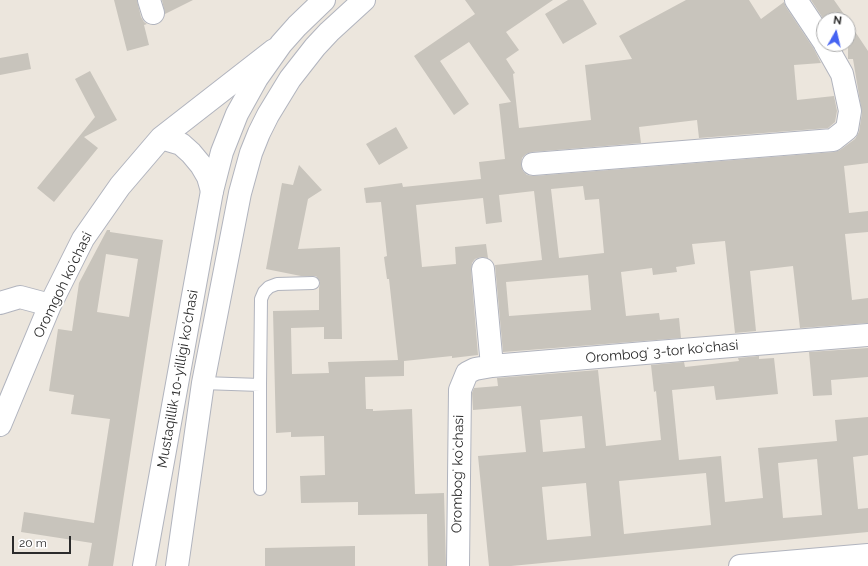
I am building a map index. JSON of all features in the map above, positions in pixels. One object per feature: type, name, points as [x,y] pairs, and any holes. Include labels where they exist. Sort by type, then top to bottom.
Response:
[{"type":"street","name":"Mustaqillik 10-yilligi ko'chasi","points":[[144,566],[212,191],[225,146],[237,114],[257,78],[281,44],[324,0]]},
{"type":"street","name":"Mustaqillik 10-yilligi ko'chasi","points":[[177,566],[204,383],[240,193],[251,153],[268,115],[290,79],[329,32],[364,0]]},
{"type":"street","points":[[796,0],[816,30]]},
{"type":"street","name":"Mustaqillik 10-yilligi ko'chasi","points":[[161,138],[281,44]]},
{"type":"street","points":[[533,164],[833,140],[847,129],[850,111],[842,74],[830,52]]},
{"type":"street","points":[[161,138],[181,144],[191,153],[201,165],[208,177],[212,191]]},
{"type":"street","name":"Oromgoh koʻchasi","points":[[0,425],[50,305],[83,239],[120,186],[161,138]]},
{"type":"street","points":[[483,269],[492,366]]},
{"type":"street","points":[[0,303],[20,297],[50,305]]},
{"type":"street","name":"Orombogʻ 3-tor koʻchasi","points":[[463,382],[467,373],[476,368],[492,366],[868,335]]},
{"type":"street","name":"Orombogʻ koʻchasi","points":[[458,566],[459,398],[463,382]]},
{"type":"street","points":[[740,566],[868,555]]},
{"type":"lane","points":[[260,489],[261,299],[264,292],[269,287],[277,284],[313,283]]},
{"type":"lane","points":[[204,383],[260,385]]},
{"type":"building","points":[[114,0],[137,0],[141,17],[147,24],[144,25],[149,45],[127,51]]},
{"type":"building","points":[[162,0],[193,0],[165,14]]},
{"type":"building","points":[[465,0],[553,0],[506,32],[519,50],[506,59],[515,73],[513,74],[519,128],[591,120],[585,65],[632,59],[619,36],[686,0],[749,0],[761,19],[784,2],[814,49],[821,63],[794,65],[797,100],[834,96],[837,111],[835,122],[828,128],[699,138],[697,120],[639,127],[641,143],[532,152],[526,154],[522,158],[521,165],[523,171],[527,175],[534,176],[834,152],[840,150],[855,139],[859,132],[862,113],[853,59],[848,59],[848,52],[856,52],[856,33],[868,51],[868,163],[844,166],[849,213],[868,211],[868,232],[845,234],[852,300],[868,298],[868,323],[800,328],[793,266],[750,271],[756,331],[735,333],[725,241],[692,244],[695,264],[676,267],[677,272],[653,275],[652,268],[621,272],[626,316],[659,313],[660,320],[679,318],[681,338],[503,352],[495,265],[542,260],[534,191],[499,195],[502,222],[486,224],[483,198],[416,205],[422,267],[456,264],[455,247],[486,244],[488,258],[481,257],[475,259],[472,263],[471,270],[478,355],[404,361],[404,376],[365,377],[366,409],[373,409],[373,411],[412,409],[415,494],[444,493],[446,566],[428,566],[427,514],[358,515],[358,502],[301,503],[300,476],[325,475],[324,436],[291,437],[291,432],[276,433],[273,311],[319,310],[320,282],[316,276],[301,276],[266,269],[282,183],[293,185],[299,165],[322,190],[308,199],[298,249],[340,247],[342,339],[324,339],[324,327],[291,328],[292,374],[329,373],[328,362],[398,360],[389,279],[387,279],[384,257],[387,256],[381,202],[366,203],[364,188],[402,183],[403,187],[481,179],[479,162],[505,159],[499,104],[511,102],[469,42],[440,61],[469,104],[454,115],[414,56],[475,14]],"holes":[[[583,186],[585,200],[599,199],[604,253],[559,258],[551,189]],[[588,275],[591,310],[509,316],[506,282]]]},
{"type":"building","points":[[568,0],[583,0],[597,24],[563,44],[545,14]]},
{"type":"building","points":[[811,0],[834,0],[842,12],[819,12]]},
{"type":"building","points":[[28,53],[31,69],[0,75],[0,58]]},
{"type":"building","points":[[90,71],[117,120],[84,137],[98,148],[54,202],[37,188],[95,117],[75,79]]},
{"type":"building","points":[[396,127],[408,148],[379,165],[366,144]]},
{"type":"building","points":[[107,230],[110,230],[110,232],[163,240],[113,566],[88,566],[92,543],[21,532],[24,512],[94,523],[110,419],[71,414],[74,395],[49,391],[58,329],[72,331],[79,283]],"holes":[[[106,254],[138,259],[129,317],[97,312]]]},
{"type":"building","points":[[868,348],[868,377],[831,380],[832,395],[813,396],[809,352]]},
{"type":"building","points":[[759,356],[759,359],[774,358],[778,394],[716,400],[714,386],[672,390],[679,460],[721,456],[725,502],[763,498],[758,448],[837,441],[835,420],[868,417],[868,455],[853,457],[858,509],[868,508],[868,532],[511,566],[489,566],[478,456],[526,452],[521,406],[473,410],[472,393],[474,388],[498,386],[497,378],[598,370],[606,446],[661,440],[656,391],[654,392],[651,365],[684,362],[685,367],[739,361],[738,358]],"holes":[[[582,416],[585,448],[543,452],[540,420]],[[817,459],[822,515],[783,518],[778,463]],[[706,473],[711,525],[624,534],[619,481]],[[586,483],[591,536],[547,540],[542,487]]]},
{"type":"building","points":[[355,546],[355,566],[265,566],[265,548]]}]
